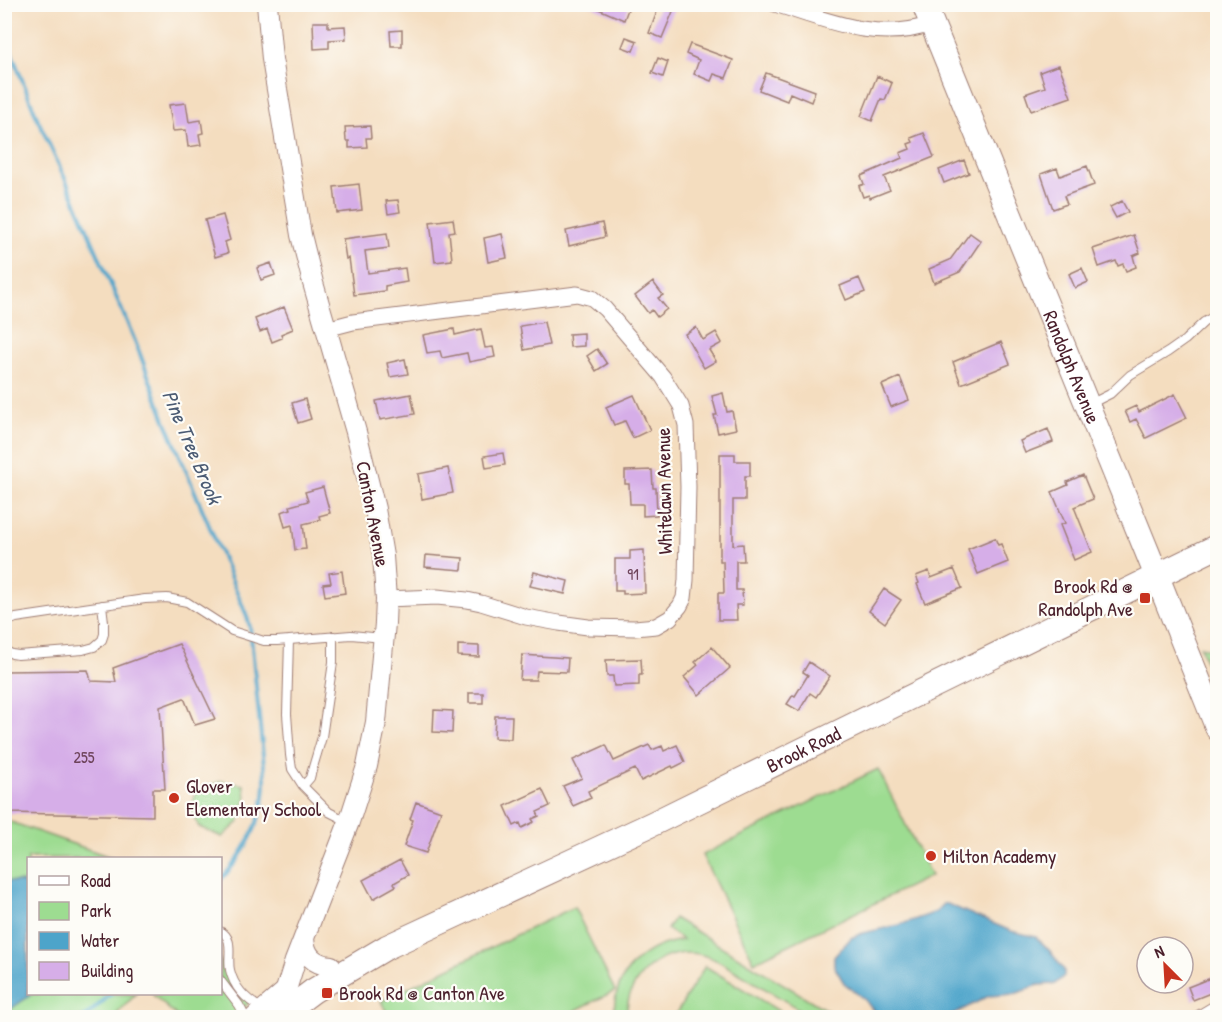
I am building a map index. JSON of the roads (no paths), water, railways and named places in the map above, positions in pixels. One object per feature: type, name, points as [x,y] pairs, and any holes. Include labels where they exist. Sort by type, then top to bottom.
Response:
[{"type":"main road","name":"Randolph Avenue","points":[[927,14],[1215,715]]},
{"type":"main road","name":"Brook Road","points":[[269,1013],[313,991],[387,947],[652,824],[1218,546]]},
{"type":"main road","name":"Brook Road","points":[[269,1013],[308,979],[331,966],[387,947]]},
{"type":"street","name":"Canton Avenue","points":[[267,4],[269,42],[298,218],[308,267],[356,432],[375,509],[383,556],[386,599],[376,722],[362,784],[304,938],[269,1013]]},
{"type":"street","points":[[775,4],[863,30],[910,30],[927,14]]},
{"type":"street","name":"Whitelawn Avenue","points":[[326,329],[353,322],[558,296],[577,294],[585,296],[592,298],[605,309],[663,377],[681,406],[686,425],[688,506],[685,589],[680,606],[663,623],[635,628],[588,627],[526,617],[467,600],[436,597],[386,599]]},
{"type":"street","points":[[304,938],[309,957],[319,964],[331,966]]},
{"type":"lane","points":[[1087,406],[1110,394],[1130,375],[1168,352],[1204,322],[1218,314]]},
{"type":"lane","points":[[4,623],[16,618],[145,599],[167,598],[197,607],[224,626],[264,641],[359,635],[384,638]]},
{"type":"lane","points":[[4,650],[18,655],[83,650],[94,647],[102,640],[104,634],[102,605]]},
{"type":"lane","points":[[303,786],[310,778],[322,737],[333,662],[333,636]]},
{"type":"lane","points":[[289,640],[287,714],[292,769],[303,786],[329,812],[349,822]]},
{"type":"lane","points":[[222,932],[229,941],[230,969],[239,989],[252,1002],[269,1013]]},
{"type":"lane","points":[[222,983],[239,1005],[269,1013]]},
{"type":"lane","points":[[1193,1017],[1218,1003]]},
{"type":"water","points":[[5,881],[27,883],[27,995],[31,995],[5,1013]]},
{"type":"water","points":[[945,903],[1011,931],[1036,937],[1064,970],[1064,976],[1055,984],[1038,985],[1015,994],[989,996],[948,1017],[886,1017],[875,1013],[865,1000],[844,983],[834,966],[834,957],[851,938],[936,912]]},
{"type":"waterway","name":"Pine Tree Brook","points":[[4,34],[38,120],[135,341],[250,627],[265,771],[264,798],[257,824],[245,848],[222,878]]},
{"type":"waterway","name":"Pine Tree Brook","points":[[84,1018],[110,995]]},
{"type":"place","name":"Brook Rd @ Randolph Ave","points":[[1145,598]]},
{"type":"place","name":"Glover Elementary School","points":[[174,798]]},
{"type":"place","name":"Milton Academy","points":[[931,856]]},
{"type":"place","name":"Brook Rd @ Canton Ave","points":[[327,993]]}]
